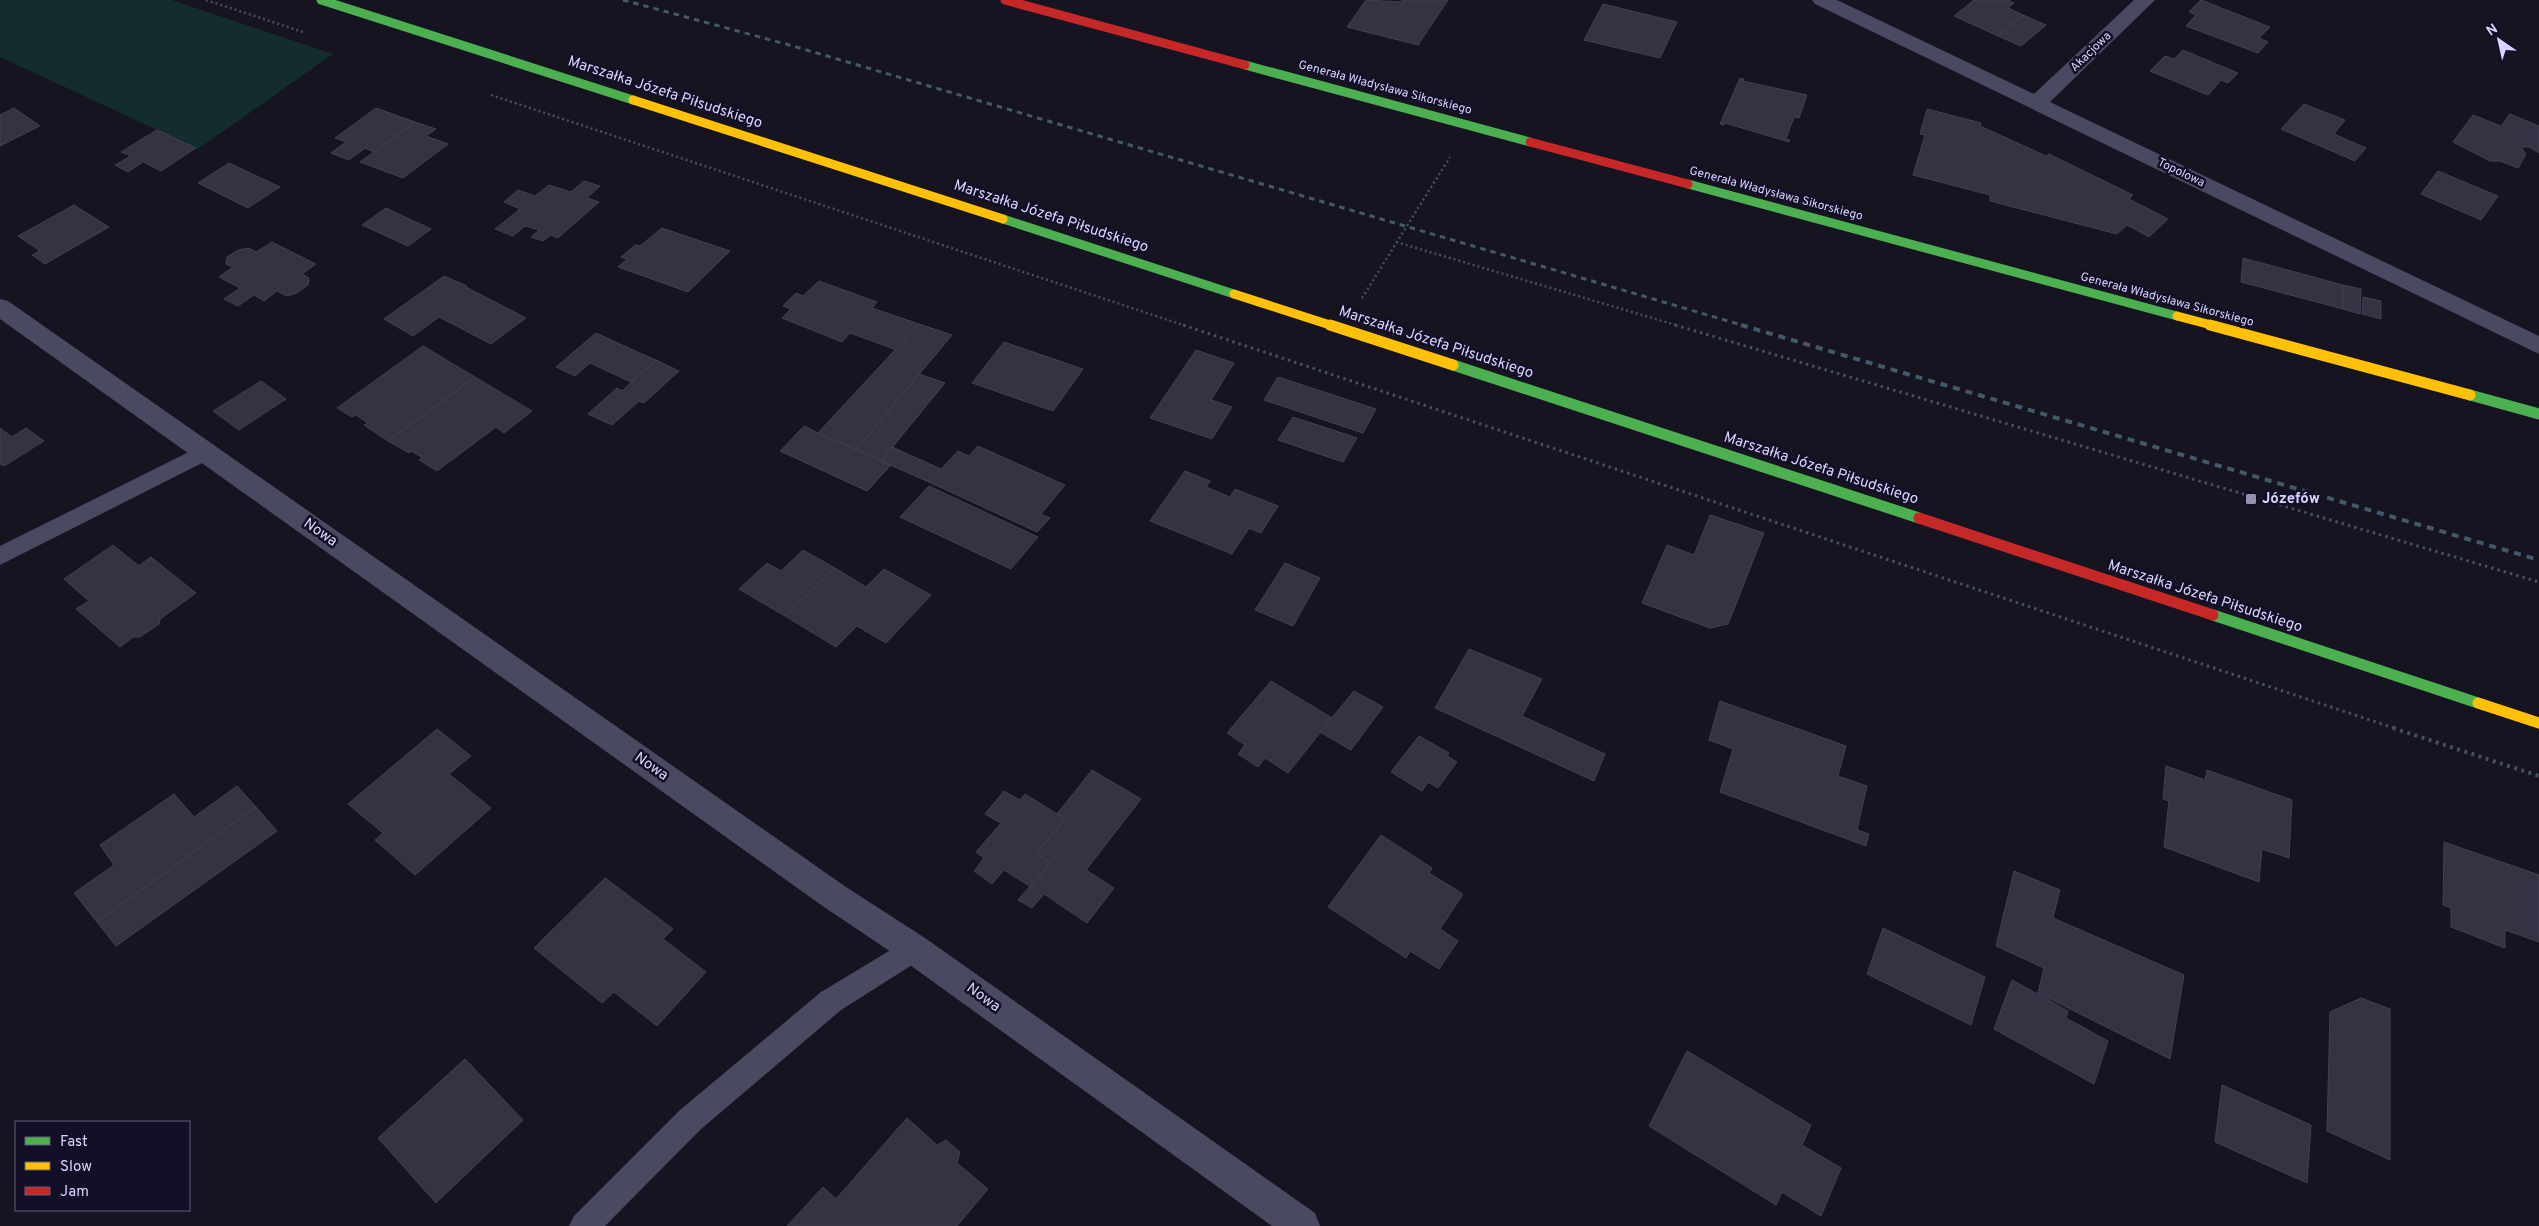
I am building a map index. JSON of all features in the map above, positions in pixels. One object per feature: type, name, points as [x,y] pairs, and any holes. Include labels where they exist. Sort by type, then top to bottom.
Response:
[{"type":"main road","name":"Marszałka Józefa Piłsudskiego","points":[[321,0],[860,171],[1343,328],[2539,723]]},
{"type":"main road","name":"Generała Władysława Sikorskiego","points":[[1006,0],[2539,414]]},
{"type":"street","name":"Topolowa","points":[[1822,0],[2539,346]]},
{"type":"street","name":"Akacjowa","points":[[2037,103],[2146,0]]},
{"type":"street","name":"Nowa","points":[[0,307],[819,885],[914,949],[1302,1226]]},
{"type":"lane","points":[[0,556],[205,452]]},
{"type":"lane","points":[[584,1226],[690,1120],[832,1001],[914,949]]},
{"type":"path","points":[[206,0],[310,34]]},
{"type":"path","points":[[488,94],[2539,776]]},
{"type":"path","points":[[1343,328],[1470,125]]},
{"type":"path","points":[[1396,242],[2539,582]]},
{"type":"green space","points":[[0,0],[172,0],[333,54],[198,149],[0,57]]},
{"type":"building","points":[[1366,0],[1401,2],[1402,0],[1448,0],[1418,45],[1347,27]]},
{"type":"building","points":[[1974,0],[2008,0],[2014,3],[2008,8],[2023,15],[1998,36],[1954,16]]},
{"type":"building","points":[[2201,0],[2270,27],[2259,38],[2268,42],[2258,53],[2186,26],[2196,15],[2189,12]]},
{"type":"building","points":[[1603,4],[1677,22],[1660,58],[1584,40]]},
{"type":"building","points":[[2023,15],[2046,25],[2021,46],[1998,36]]},
{"type":"building","points":[[2183,50],[2238,73],[2228,83],[2221,80],[2208,95],[2150,71],[2165,56],[2174,59]]},
{"type":"building","points":[[1740,78],[1744,79],[1743,81],[1807,95],[1799,118],[1794,117],[1786,139],[1790,140],[1789,142],[1725,123],[1724,125],[1720,124]]},
{"type":"building","points":[[2304,104],[2345,120],[2334,134],[2366,148],[2355,161],[2281,129]]},
{"type":"building","points":[[14,108],[40,126],[0,146],[0,115]]},
{"type":"building","points":[[376,108],[415,122],[374,152],[365,148],[349,160],[331,153],[346,142],[335,138]]},
{"type":"building","points":[[1927,109],[1981,123],[1980,126],[2046,156],[2049,154],[2133,195],[2129,199],[2168,219],[2149,237],[2127,225],[2117,234],[1990,201],[1990,195],[1913,175],[1925,135],[1920,134]]},
{"type":"building","points":[[2510,114],[2539,126],[2539,153],[2529,147],[2521,147],[2526,154],[2518,168],[2500,161],[2490,161],[2453,142],[2473,115],[2501,126]]},
{"type":"building","points":[[415,122],[436,129],[426,136],[448,144],[403,178],[360,162]]},
{"type":"building","points":[[157,130],[196,148],[161,171],[143,162],[128,172],[115,165],[131,156],[121,152]]},
{"type":"building","points":[[229,163],[280,187],[248,208],[198,183]]},
{"type":"building","points":[[2438,171],[2498,196],[2481,220],[2421,194]]},
{"type":"building","points":[[584,181],[600,186],[587,198],[599,202],[558,238],[551,235],[543,241],[531,237],[539,230],[525,226],[513,236],[495,229],[520,209],[504,202],[518,190],[535,196],[549,185],[571,192]]},
{"type":"building","points":[[74,205],[109,227],[45,264],[32,255],[40,251],[18,236]]},
{"type":"building","points":[[386,208],[431,229],[408,246],[362,225]]},
{"type":"building","points":[[662,228],[730,251],[688,292],[618,267],[627,259],[621,257],[635,245],[640,246]]},
{"type":"building","points":[[272,242],[316,264],[302,274],[309,278],[308,285],[297,293],[287,296],[277,291],[264,301],[254,295],[238,306],[224,299],[240,288],[219,277],[233,267],[226,264],[227,257],[238,250],[249,248],[256,252]]},
{"type":"building","points":[[2243,258],[2343,285],[2343,309],[2241,282]]},
{"type":"building","points":[[444,276],[467,286],[526,318],[491,344],[439,317],[413,336],[384,319]]},
{"type":"building","points":[[819,281],[877,302],[872,308],[919,324],[897,350],[850,333],[842,342],[782,318],[791,309],[783,306],[796,293],[803,296]]},
{"type":"building","points":[[2343,285],[2361,289],[2360,314],[2343,309]]},
{"type":"building","points":[[2363,297],[2381,301],[2381,319],[2362,314]]},
{"type":"building","points":[[919,324],[952,335],[856,450],[818,433]]},
{"type":"building","points":[[596,333],[656,360],[631,382],[590,363],[575,376],[556,367]]},
{"type":"building","points":[[1004,342],[1083,369],[1053,411],[972,383]]},
{"type":"building","points":[[423,346],[475,377],[388,441],[364,425],[368,423],[356,415],[352,417],[337,408]]},
{"type":"building","points":[[1196,350],[1234,363],[1211,400],[1232,407],[1212,439],[1150,418]]},
{"type":"building","points":[[656,360],[679,371],[644,403],[639,401],[612,425],[588,414],[617,388],[622,391]]},
{"type":"building","points":[[919,374],[945,383],[881,461],[856,450]]},
{"type":"building","points":[[475,377],[532,411],[504,433],[496,427],[437,471],[419,460],[423,458],[411,451],[409,453],[388,441]]},
{"type":"building","points":[[1278,377],[1376,409],[1363,433],[1264,400]]},
{"type":"building","points":[[261,381],[286,399],[239,430],[213,411]]},
{"type":"building","points":[[1293,417],[1357,438],[1343,462],[1278,440]]},
{"type":"building","points":[[804,426],[891,465],[867,491],[780,451]]},
{"type":"building","points":[[0,428],[12,437],[26,428],[44,441],[4,466],[0,464]]},
{"type":"building","points":[[978,446],[1065,485],[1041,514],[1050,518],[1037,532],[929,482],[958,451],[969,456]]},
{"type":"building","points":[[892,447],[941,469],[929,482],[881,461]]},
{"type":"building","points":[[1185,471],[1210,481],[1206,487],[1230,497],[1235,489],[1278,506],[1261,533],[1249,528],[1232,554],[1150,521]]},
{"type":"building","points":[[929,486],[1038,537],[1011,569],[900,517]]},
{"type":"building","points":[[1710,515],[1764,533],[1728,624],[1710,628],[1642,603],[1667,545],[1694,555]]},
{"type":"building","points":[[113,545],[139,566],[151,557],[196,593],[160,619],[159,624],[140,637],[133,637],[120,647],[76,609],[89,601],[64,579]]},
{"type":"building","points":[[803,550],[835,568],[785,616],[739,589],[767,563],[781,571]]},
{"type":"building","points":[[1285,563],[1320,578],[1293,626],[1255,610]]},
{"type":"building","points":[[835,568],[866,587],[884,569],[931,595],[886,643],[857,626],[836,647],[785,616]]},
{"type":"building","points":[[1469,649],[1542,679],[1522,716],[1605,754],[1594,781],[1435,708]]},
{"type":"building","points":[[1271,681],[1332,718],[1288,773],[1265,758],[1258,767],[1238,754],[1245,745],[1227,733]]},
{"type":"building","points":[[1354,691],[1383,707],[1351,750],[1320,732]]},
{"type":"building","points":[[1720,701],[1846,746],[1838,776],[1867,786],[1857,830],[1869,834],[1866,846],[1720,792],[1733,749],[1709,740]]},
{"type":"building","points":[[437,729],[471,756],[449,774],[491,808],[415,875],[375,840],[383,833],[348,804]]},
{"type":"building","points":[[1419,736],[1449,753],[1447,756],[1457,762],[1438,788],[1428,782],[1422,791],[1391,772]]},
{"type":"building","points":[[2166,766],[2205,780],[2207,770],[2292,800],[2289,858],[2262,849],[2259,882],[2164,847],[2169,801],[2163,799]]},
{"type":"building","points":[[1092,770],[1141,799],[1086,870],[1114,888],[1087,923],[1044,894],[1032,908],[1018,900],[1050,863],[1036,854],[1065,819],[1057,814]]},
{"type":"building","points":[[237,786],[256,807],[97,922],[74,893],[114,865],[100,845],[174,794],[194,817]]},
{"type":"building","points":[[1004,791],[1020,800],[1025,794],[1065,819],[1036,854],[1050,863],[1031,887],[1004,870],[992,884],[974,871],[984,858],[976,852],[1001,823],[985,814]]},
{"type":"building","points":[[256,807],[277,831],[116,946],[97,922]]},
{"type":"building","points":[[1381,835],[1432,868],[1429,873],[1463,894],[1440,929],[1458,941],[1439,969],[1410,951],[1406,958],[1328,907]]},
{"type":"building","points":[[2444,842],[2539,875],[2539,942],[2505,930],[2505,948],[2451,927],[2451,908],[2443,905]]},
{"type":"building","points":[[2014,871],[2060,890],[2053,918],[2184,975],[2170,1059],[2038,993],[2044,968],[1996,946]]},
{"type":"building","points":[[605,878],[673,929],[663,939],[706,972],[657,1026],[614,992],[602,1003],[534,948]]},
{"type":"building","points":[[1883,928],[1985,977],[1971,1025],[1867,974]]},
{"type":"building","points":[[2012,980],[2068,1011],[2066,1018],[2108,1041],[2094,1084],[1994,1029]]},
{"type":"building","points":[[2361,998],[2390,1009],[2390,1160],[2327,1131],[2330,1012]]},
{"type":"building","points":[[1687,1051],[1811,1125],[1802,1145],[1841,1168],[1821,1216],[1782,1192],[1776,1205],[1649,1126]]},
{"type":"building","points":[[465,1059],[523,1120],[436,1203],[378,1138]]},
{"type":"building","points":[[2222,1085],[2311,1125],[2307,1183],[2215,1142]]},
{"type":"building","points":[[907,1118],[937,1145],[946,1140],[960,1152],[957,1163],[988,1189],[957,1226],[787,1226],[823,1187],[836,1199]]},
{"type":"railway","points":[[623,0],[793,46],[1745,326]]},
{"type":"railway","points":[[1741,325],[2539,560]]},
{"type":"traffic: fast","points":[[321,0],[633,100]]},
{"type":"traffic: fast","points":[[1245,65],[1530,142]]},
{"type":"traffic: fast","points":[[1688,184],[2177,316]]},
{"type":"traffic: fast","points":[[1003,219],[1234,294]]},
{"type":"traffic: fast","points":[[1453,365],[1919,518]]},
{"type":"traffic: fast","points":[[2470,395],[2539,414]]},
{"type":"traffic: fast","points":[[2213,615],[2478,703]]},
{"type":"traffic: slow","points":[[633,100],[1003,219]]},
{"type":"traffic: slow","points":[[1234,294],[1453,365]]},
{"type":"traffic: slow","points":[[2177,316],[2470,395]]},
{"type":"traffic: slow","points":[[2478,703],[2539,723]]},
{"type":"traffic: jam","points":[[1005,0],[1245,65]]},
{"type":"traffic: jam","points":[[1530,142],[1688,184]]},
{"type":"traffic: jam","points":[[1919,518],[2213,615]]},
{"type":"place","name":"Józefów","points":[[2251,499]]}]
